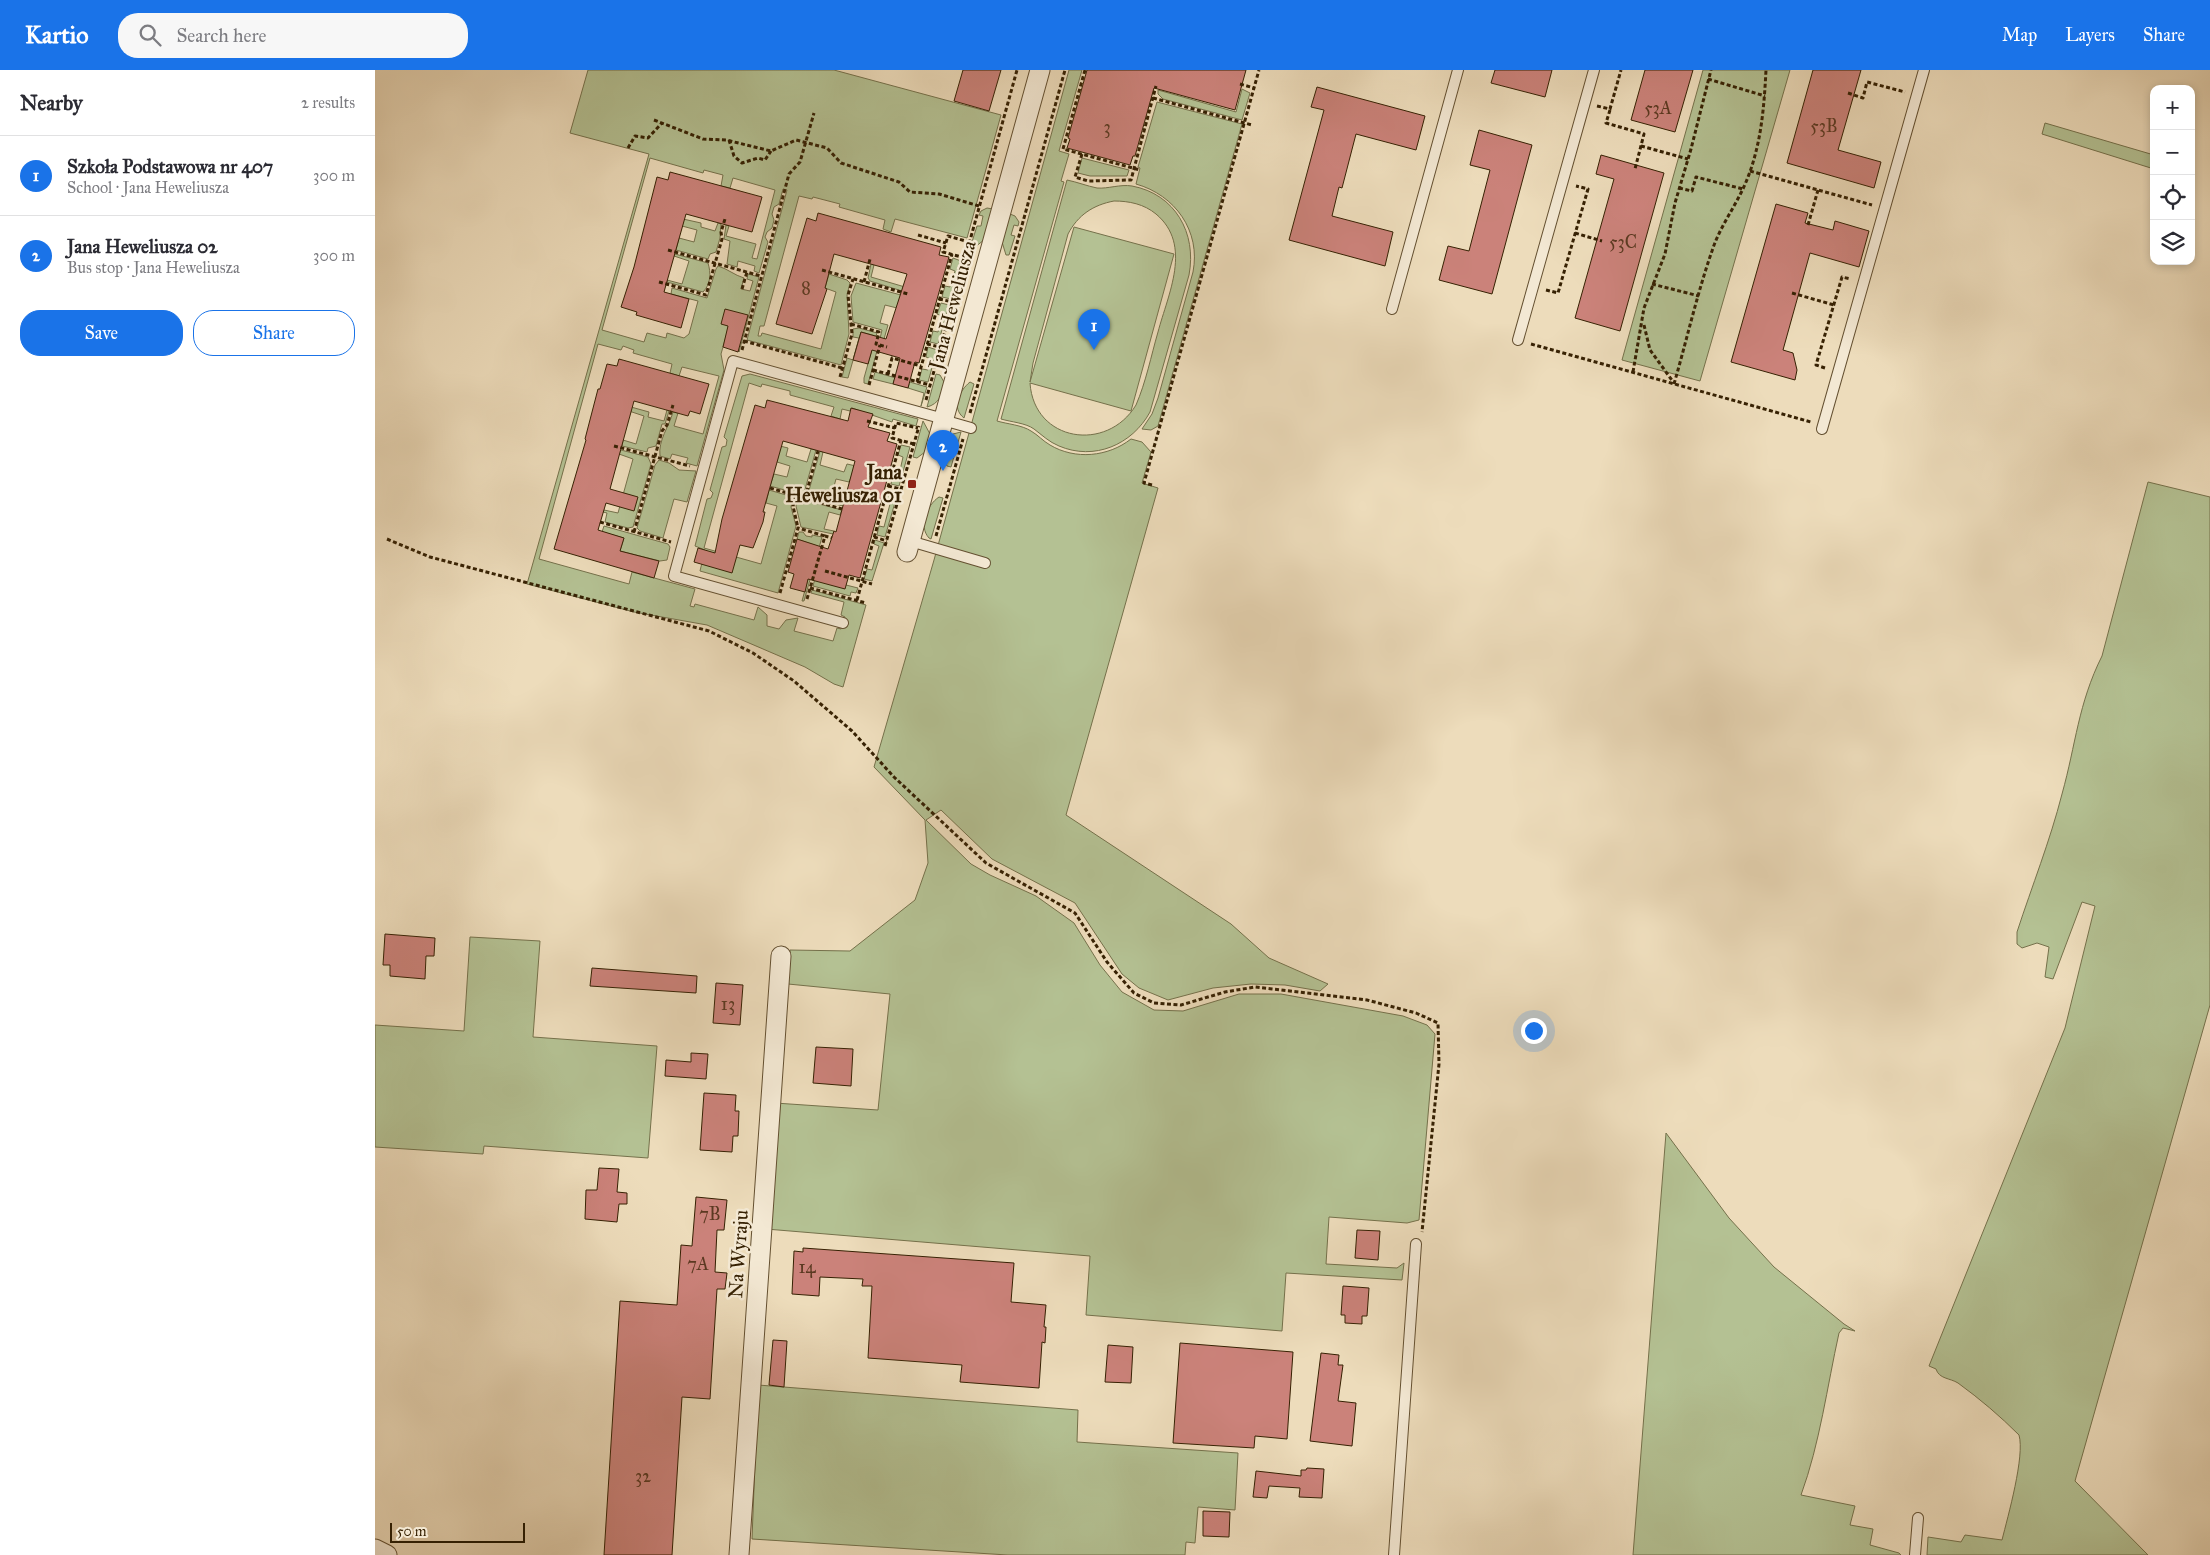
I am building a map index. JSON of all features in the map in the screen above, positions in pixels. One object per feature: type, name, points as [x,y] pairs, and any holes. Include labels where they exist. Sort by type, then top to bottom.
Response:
[{"type":"street","name":"Jana Heweliusza","points":[[909,546],[1040,70]]},
{"type":"street","name":"Na Wyraju","points":[[739,1555],[781,956]]},
{"type":"street","points":[[375,1549],[387,1555]]},
{"type":"lane","points":[[1392,309],[1458,70]]},
{"type":"lane","points":[[1518,340],[1594,70]]},
{"type":"lane","points":[[1823,427],[1924,70]]},
{"type":"lane","points":[[843,623],[674,576],[733,361],[968,427]]},
{"type":"lane","points":[[909,546],[985,563]]},
{"type":"lane","points":[[1394,1555],[1416,1244]]},
{"type":"lane","points":[[1915,1555],[1918,1518]]},
{"type":"path","points":[[924,406],[1017,70]]},
{"type":"path","points":[[935,540],[968,427],[1065,71],[1057,70]]},
{"type":"path","points":[[1085,70],[1080,94],[1063,149],[1139,170]]},
{"type":"path","points":[[1152,485],[1144,483],[1259,70]]},
{"type":"path","points":[[1621,70],[1606,123],[1644,134],[1635,169]]},
{"type":"path","points":[[1633,372],[1652,284],[1665,254],[1679,188],[1711,70]]},
{"type":"path","points":[[1674,384],[1717,237],[1743,189],[1750,171],[1763,122],[1766,70]]},
{"type":"path","points":[[1708,79],[1765,96]]},
{"type":"path","points":[[1848,93],[1863,98],[1867,82],[1908,93]]},
{"type":"path","points":[[1240,84],[1253,88]]},
{"type":"path","points":[[1082,154],[1075,177],[1088,181],[1131,180],[1147,112],[1156,86]]},
{"type":"path","points":[[1153,98],[1252,125]]},
{"type":"path","points":[[1592,114],[1595,105],[1610,109]]},
{"type":"path","points":[[738,362],[789,174],[800,162],[814,113]]},
{"type":"path","points":[[654,120],[703,139],[729,140],[771,151]]},
{"type":"path","points":[[627,148],[635,136],[648,138],[662,123]]},
{"type":"path","points":[[729,140],[734,156],[741,163],[758,158],[765,160],[771,151],[796,140],[827,148],[841,163],[899,182],[910,192],[939,194],[979,206]]},
{"type":"path","points":[[1641,146],[1688,159]]},
{"type":"path","points":[[1750,171],[1875,206]]},
{"type":"path","points":[[1679,188],[1692,192],[1696,177],[1743,189]]},
{"type":"path","points":[[1543,289],[1558,294],[1588,189],[1572,185]]},
{"type":"path","points":[[1808,225],[1818,190]]},
{"type":"path","points":[[659,282],[706,295],[724,239],[721,232],[725,219]]},
{"type":"path","points":[[1575,233],[1601,241]]},
{"type":"path","points":[[918,235],[946,243]]},
{"type":"path","points":[[965,258],[943,252],[948,236],[969,242]]},
{"type":"path","points":[[668,250],[761,276]]},
{"type":"path","points":[[917,382],[952,254]]},
{"type":"path","points":[[864,282],[870,259]]},
{"type":"path","points":[[822,270],[908,294]]},
{"type":"path","points":[[742,289],[747,272]]},
{"type":"path","points":[[1829,369],[1816,365],[1842,276],[1854,280],[1856,273]]},
{"type":"path","points":[[836,389],[852,334],[848,295],[853,279]]},
{"type":"path","points":[[1652,284],[1699,296]]},
{"type":"path","points":[[1792,293],[1833,305]]},
{"type":"path","points":[[939,299],[953,302]]},
{"type":"path","points":[[1643,320],[1650,350],[1674,384]]},
{"type":"path","points":[[851,324],[879,332],[876,344],[887,347]]},
{"type":"path","points":[[1518,340],[1823,427]]},
{"type":"path","points":[[744,341],[842,368]]},
{"type":"path","points":[[927,344],[940,348]]},
{"type":"path","points":[[866,398],[880,345]]},
{"type":"path","points":[[888,374],[892,358],[921,366]]},
{"type":"path","points":[[873,370],[930,386]]},
{"type":"path","points":[[634,532],[662,431],[667,425],[673,405]]},
{"type":"path","points":[[885,546],[920,420]]},
{"type":"path","points":[[867,421],[895,428]]},
{"type":"path","points":[[914,444],[892,438],[896,423],[918,428]]},
{"type":"path","points":[[857,600],[901,440]]},
{"type":"path","points":[[614,446],[703,470]]},
{"type":"path","points":[[805,498],[818,451]]},
{"type":"path","points":[[888,486],[901,489]]},
{"type":"path","points":[[770,488],[842,509]]},
{"type":"path","points":[[771,594],[779,596],[798,528],[793,506],[796,496]]},
{"type":"path","points":[[601,522],[683,545]]},
{"type":"path","points":[[798,528],[832,538]]},
{"type":"path","points":[[804,612],[825,536]]},
{"type":"path","points":[[874,537],[887,540]]},
{"type":"path","points":[[387,539],[430,557],[709,631],[753,653],[794,681],[852,731],[894,777],[986,862],[1075,913],[1107,962],[1134,993],[1154,1002],[1181,1005],[1225,992],[1255,987],[1367,1000],[1416,1013],[1438,1023],[1439,1064],[1423,1230],[1416,1244]]},
{"type":"path","points":[[825,571],[872,584]]},
{"type":"path","points":[[810,588],[866,603]]},
{"type":"green space","points":[[588,70],[834,70],[1001,115],[967,238],[895,219],[891,232],[883,229],[885,220],[839,207],[840,204],[813,197],[812,199],[799,196],[764,326],[760,326],[758,336],[761,336],[762,333],[821,349],[836,292],[825,288],[829,274],[847,280],[850,283],[847,295],[849,334],[841,365],[747,340],[787,190],[783,189],[779,204],[774,207],[772,214],[774,220],[772,228],[765,237],[768,242],[759,273],[754,271],[755,266],[738,261],[737,267],[727,264],[730,241],[724,239],[726,225],[729,226],[726,236],[756,244],[752,258],[757,259],[775,190],[733,178],[730,188],[721,186],[723,175],[704,170],[703,173],[650,158],[602,330],[644,342],[647,333],[666,338],[667,333],[684,338],[689,334],[698,301],[671,294],[672,288],[707,298],[718,266],[744,278],[741,289],[750,291],[753,281],[747,279],[748,274],[759,277],[739,352],[729,326],[721,354],[724,370],[697,466],[686,463],[688,458],[672,454],[670,459],[660,456],[662,439],[673,412],[678,413],[674,426],[703,434],[719,376],[682,367],[679,376],[670,373],[672,364],[633,353],[634,350],[623,346],[621,350],[598,344],[539,559],[629,584],[632,572],[695,589],[690,606],[694,607],[695,604],[754,620],[758,607],[767,615],[767,626],[779,629],[786,620],[798,618],[794,631],[833,641],[837,628],[841,629],[845,617],[841,615],[844,602],[811,593],[812,590],[866,605],[843,687],[834,684],[805,667],[707,625],[634,612],[527,584],[649,154],[570,133]]},
{"type":"green space","points":[[1069,70],[1082,70],[1059,151],[1069,154],[1061,181],[1064,182],[997,421],[1027,429],[1050,445],[1070,453],[1102,453],[1112,450],[1131,439],[1142,442],[1151,452],[1142,483],[1158,488],[1066,815],[1231,924],[1269,958],[1328,984],[1320,991],[1285,985],[1251,984],[1213,988],[1168,1000],[1139,988],[1122,974],[1075,903],[992,859],[941,810],[926,820],[971,864],[1036,896],[1074,923],[1100,965],[1122,992],[1154,1010],[1183,1011],[1239,994],[1281,994],[1403,1016],[1427,1025],[1435,1034],[1419,1220],[1407,1223],[1329,1217],[1326,1264],[1397,1268],[1404,1263],[1402,1280],[1286,1273],[1282,1331],[1086,1315],[1090,1256],[766,1229],[775,1103],[878,1110],[890,994],[788,984],[790,950],[850,951],[915,900],[928,863],[925,820],[874,767],[934,560]]},
{"type":"green space","points":[[1703,70],[1790,70],[1700,381],[1622,360]]},
{"type":"green space","points":[[1242,89],[1250,93],[1242,120],[1163,99],[1158,94],[1158,90],[1236,112]]},
{"type":"green space","points":[[1157,102],[1242,124],[1158,426],[1151,430],[1142,429],[1152,414],[1158,398],[1193,272],[1194,257],[1193,242],[1189,229],[1182,217],[1162,197],[1150,189],[1136,184],[1140,168],[1138,167]]},
{"type":"green space","points":[[2045,123],[2150,154],[2150,168],[2042,134]]},
{"type":"green space","points":[[1082,158],[1129,170],[1127,176],[1090,176],[1078,173]]},
{"type":"green space","points":[[1067,180],[1097,188],[1132,186],[1147,190],[1160,197],[1180,218],[1186,230],[1191,259],[1189,275],[1150,412],[1142,424],[1123,441],[1111,447],[1085,452],[1059,446],[1031,427],[1001,419]],"holes":[[[1114,201],[1136,204],[1156,214],[1167,226],[1173,240],[1176,255],[1172,286],[1143,387],[1136,405],[1131,411],[1174,254],[1074,227],[1030,382],[1033,363],[1068,234],[1081,216],[1099,205]],[[1030,383],[1131,411],[1123,420],[1108,430],[1091,435],[1074,434],[1058,429],[1044,418],[1035,403]]]},
{"type":"green space","points":[[987,208],[993,209],[984,240],[975,247],[971,245],[977,226],[981,226],[983,216],[979,215],[981,211]]},
{"type":"green space","points":[[1010,214],[1015,216],[1019,222],[1018,226],[1014,225],[1011,235],[1015,236],[1009,255],[1006,255],[1002,242]]},
{"type":"green space","points":[[683,219],[701,223],[701,227],[715,231],[718,223],[721,224],[716,252],[710,254],[708,259],[676,250],[679,238],[694,242],[697,230],[682,226]]},
{"type":"green space","points":[[675,254],[708,263],[710,278],[703,292],[667,282],[667,280],[682,284],[689,261],[674,256]]},
{"type":"green space","points":[[953,258],[961,261],[951,299],[942,297],[945,286],[950,287],[955,271],[950,269]]},
{"type":"green space","points":[[871,264],[874,265],[871,277],[905,287],[902,291],[870,281],[868,278]]},
{"type":"green space","points":[[856,283],[901,295],[897,308],[885,305],[880,323],[888,325],[884,339],[879,343],[882,330],[853,322],[851,296]]},
{"type":"green space","points":[[941,303],[949,305],[938,344],[930,342],[933,331],[938,332],[942,316],[937,314]]},
{"type":"green space","points":[[859,328],[877,333],[876,336],[861,332],[848,378],[842,377],[847,358],[853,360],[859,338],[853,337],[853,329]]},
{"type":"green space","points":[[873,346],[878,347],[868,384],[864,383],[864,378]]},
{"type":"green space","points":[[928,347],[937,350],[928,382],[919,380],[922,369],[928,370],[931,359],[926,357]]},
{"type":"green space","points":[[875,372],[927,387],[921,406],[924,393],[908,388],[909,384],[894,380],[893,384],[873,379]]},
{"type":"green space","points":[[750,374],[918,419],[916,426],[893,419],[892,422],[852,408],[850,411],[842,409],[840,419],[831,416],[834,407],[790,395],[790,391],[762,384],[761,387],[749,383],[704,548],[761,564],[777,506],[766,503],[769,490],[793,497],[791,507],[796,526],[778,593],[700,571],[705,550],[695,546],[707,499],[711,498],[713,493],[710,490],[722,447],[726,446],[727,440],[724,437],[742,376]]},
{"type":"green space","points":[[936,374],[940,375],[944,382],[943,391],[935,404],[927,407]]},
{"type":"green space","points":[[970,382],[974,384],[964,418],[960,414],[957,405],[960,395]]},
{"type":"green space","points":[[631,407],[649,412],[648,417],[664,421],[667,410],[669,411],[665,424],[662,424],[656,446],[648,448],[647,452],[622,446],[623,440],[636,444],[644,416],[629,411]]},
{"type":"green space","points":[[923,421],[930,434],[925,452],[917,458],[913,457]]},
{"type":"green space","points":[[961,432],[951,467],[947,466],[944,457],[945,445],[953,434]]},
{"type":"green space","points":[[901,445],[910,447],[899,486],[891,484],[893,474],[899,475],[903,457],[898,455]]},
{"type":"green space","points":[[780,446],[788,448],[786,456],[807,462],[811,449],[816,450],[804,493],[799,494],[770,486],[774,474],[787,477],[790,466],[777,462]]},
{"type":"green space","points":[[621,450],[648,457],[651,464],[633,527],[628,528],[605,522],[607,513],[603,512],[604,510],[618,513],[633,459],[619,454]]},
{"type":"green space","points":[[820,451],[823,452],[820,465],[844,472],[847,464],[856,466],[849,482],[836,479],[833,490],[846,493],[843,506],[811,498],[808,494]]},
{"type":"green space","points":[[659,460],[669,463],[679,470],[696,471],[687,502],[674,499],[663,538],[640,531],[637,528],[655,465]]},
{"type":"green space","points":[[2148,482],[2210,497],[2210,1005],[2075,1481],[2148,1555],[1927,1555],[1928,1537],[1961,1542],[1965,1535],[2002,1540],[2015,1486],[2020,1457],[2019,1435],[1982,1401],[1958,1383],[1942,1377],[1936,1369],[1929,1366],[2065,1028],[2095,906],[2082,902],[2053,979],[2045,977],[2049,947],[2037,943],[2022,948],[2017,944],[2017,932],[2057,812],[2082,708],[2102,656]]},
{"type":"green space","points":[[894,490],[898,492],[885,537],[877,535],[879,526],[884,527],[890,504],[885,503],[887,495],[892,497]]},
{"type":"green space","points":[[939,497],[943,498],[931,539],[924,528],[925,516],[931,505]]},
{"type":"green space","points":[[800,499],[842,510],[840,515],[829,512],[824,529],[834,531],[833,534],[801,527],[796,506],[797,501]]},
{"type":"green space","points":[[604,526],[668,544],[670,547],[667,560],[660,561],[620,551],[624,538],[602,532]]},
{"type":"green space","points":[[799,532],[803,532],[806,536],[822,537],[804,601],[802,601],[817,546],[797,539]]},
{"type":"green space","points":[[875,540],[884,543],[872,581],[864,579],[867,569],[872,570],[879,546],[874,544]]},
{"type":"green space","points":[[823,548],[846,585],[858,588],[856,593],[851,592],[850,596],[813,586]]},
{"type":"green space","points":[[470,937],[540,941],[533,1037],[657,1046],[648,1158],[484,1146],[483,1154],[375,1147],[375,1025],[464,1031]]},
{"type":"green space","points":[[1666,1133],[1729,1218],[1774,1267],[1855,1331],[1843,1328],[1839,1333],[1818,1435],[1801,1495],[1855,1506],[1850,1525],[1873,1529],[1870,1545],[1901,1555],[1633,1555]]},
{"type":"green space","points":[[758,1385],[1078,1410],[1077,1442],[1238,1453],[1235,1510],[1198,1507],[1195,1543],[1186,1542],[1185,1555],[1008,1555],[752,1539]]},
{"type":"building","points":[[963,70],[1001,70],[989,111],[954,101]]},
{"type":"building","points":[[1087,70],[1246,70],[1235,110],[1154,88],[1135,156],[1133,156],[1130,165],[1067,148],[1070,139],[1068,138]]},
{"type":"building","points":[[1495,70],[1552,70],[1545,97],[1491,83]]},
{"type":"building","points":[[1645,70],[1693,70],[1675,132],[1631,120]]},
{"type":"building","points":[[1813,70],[1861,70],[1838,150],[1881,162],[1874,188],[1787,163]]},
{"type":"building","points":[[1317,87],[1425,116],[1416,150],[1356,134],[1342,188],[1339,187],[1332,216],[1393,232],[1385,266],[1289,240],[1324,110],[1311,107]]},
{"type":"building","points":[[1479,130],[1532,145],[1492,294],[1439,280],[1448,246],[1469,251],[1490,170],[1470,165]]},
{"type":"building","points":[[1601,155],[1664,173],[1620,331],[1575,318],[1614,179],[1596,174]]},
{"type":"building","points":[[670,172],[762,197],[752,232],[686,214],[664,292],[689,299],[681,328],[636,315],[637,312],[621,307],[634,267],[657,177],[668,180]]},
{"type":"building","points":[[1776,204],[1808,213],[1805,223],[1833,230],[1835,221],[1869,231],[1859,267],[1810,253],[1783,350],[1793,353],[1797,370],[1795,380],[1731,362]]},
{"type":"building","points":[[818,213],[941,247],[939,255],[949,257],[919,363],[915,362],[908,388],[893,384],[900,358],[872,350],[868,364],[853,360],[861,332],[886,339],[907,274],[834,254],[825,288],[827,289],[812,334],[776,324],[807,218],[816,221]]},
{"type":"building","points":[[725,309],[748,315],[738,352],[723,347],[728,326],[721,324]]},
{"type":"building","points":[[619,359],[709,384],[700,414],[690,411],[688,416],[634,401],[610,489],[638,497],[634,511],[606,503],[598,530],[624,538],[620,551],[659,561],[654,578],[554,549],[586,440],[598,389],[600,389],[607,364],[617,366]]},
{"type":"building","points":[[767,400],[848,421],[851,408],[873,414],[868,427],[890,433],[887,441],[897,444],[860,578],[849,575],[845,589],[808,579],[805,592],[790,588],[794,574],[788,572],[797,539],[828,549],[834,531],[836,532],[855,461],[783,441],[763,512],[765,512],[763,522],[753,548],[740,545],[732,573],[694,562],[698,548],[715,553],[722,519],[755,405],[765,408]]},
{"type":"building","points":[[385,934],[435,938],[434,956],[426,956],[425,979],[390,976],[390,965],[383,965]]},
{"type":"building","points":[[592,968],[697,976],[696,993],[590,986]]},
{"type":"building","points":[[716,983],[743,985],[740,1025],[713,1023]]},
{"type":"building","points":[[816,1047],[853,1049],[851,1086],[813,1083]]},
{"type":"building","points":[[691,1053],[708,1054],[706,1079],[665,1076],[666,1060],[691,1062]]},
{"type":"building","points":[[704,1093],[736,1095],[735,1111],[739,1111],[738,1136],[733,1136],[732,1152],[700,1150]]},
{"type":"building","points":[[599,1168],[619,1169],[617,1192],[627,1193],[627,1204],[619,1204],[617,1222],[585,1219],[586,1190],[597,1190]]},
{"type":"building","points":[[696,1197],[727,1200],[724,1230],[717,1230],[715,1272],[727,1273],[725,1289],[717,1289],[710,1399],[682,1397],[672,1555],[604,1555],[620,1301],[677,1305],[681,1245],[692,1246]]},
{"type":"building","points":[[1357,1230],[1380,1231],[1378,1260],[1355,1258]]},
{"type":"building","points":[[803,1248],[1014,1263],[1011,1302],[1046,1305],[1045,1343],[1042,1342],[1039,1388],[960,1382],[962,1365],[868,1358],[872,1286],[862,1286],[863,1279],[820,1277],[819,1296],[792,1294],[794,1251],[803,1252]]},
{"type":"building","points":[[1343,1286],[1369,1288],[1367,1316],[1362,1316],[1362,1324],[1345,1323],[1345,1315],[1341,1315]]},
{"type":"building","points":[[773,1340],[787,1341],[784,1387],[769,1385]]},
{"type":"building","points":[[1180,1343],[1293,1352],[1287,1439],[1255,1436],[1254,1448],[1173,1443]]},
{"type":"building","points":[[1108,1345],[1133,1347],[1131,1383],[1105,1382]]},
{"type":"building","points":[[1321,1353],[1339,1355],[1338,1365],[1343,1365],[1338,1401],[1356,1403],[1352,1446],[1310,1441]]},
{"type":"building","points":[[1307,1468],[1324,1469],[1322,1498],[1299,1497],[1300,1488],[1269,1486],[1267,1498],[1253,1497],[1256,1471],[1301,1476],[1301,1470],[1306,1470]]},
{"type":"building","points":[[1203,1511],[1230,1512],[1229,1537],[1203,1536]]},
{"type":"place","name":"Szkoła Podstawowa nr 407","points":[[1094,350]]},
{"type":"place","name":"Jana Heweliusza 02","points":[[943,471]]},
{"type":"place","name":"Jana Heweliusza 01","points":[[912,484]]}]
